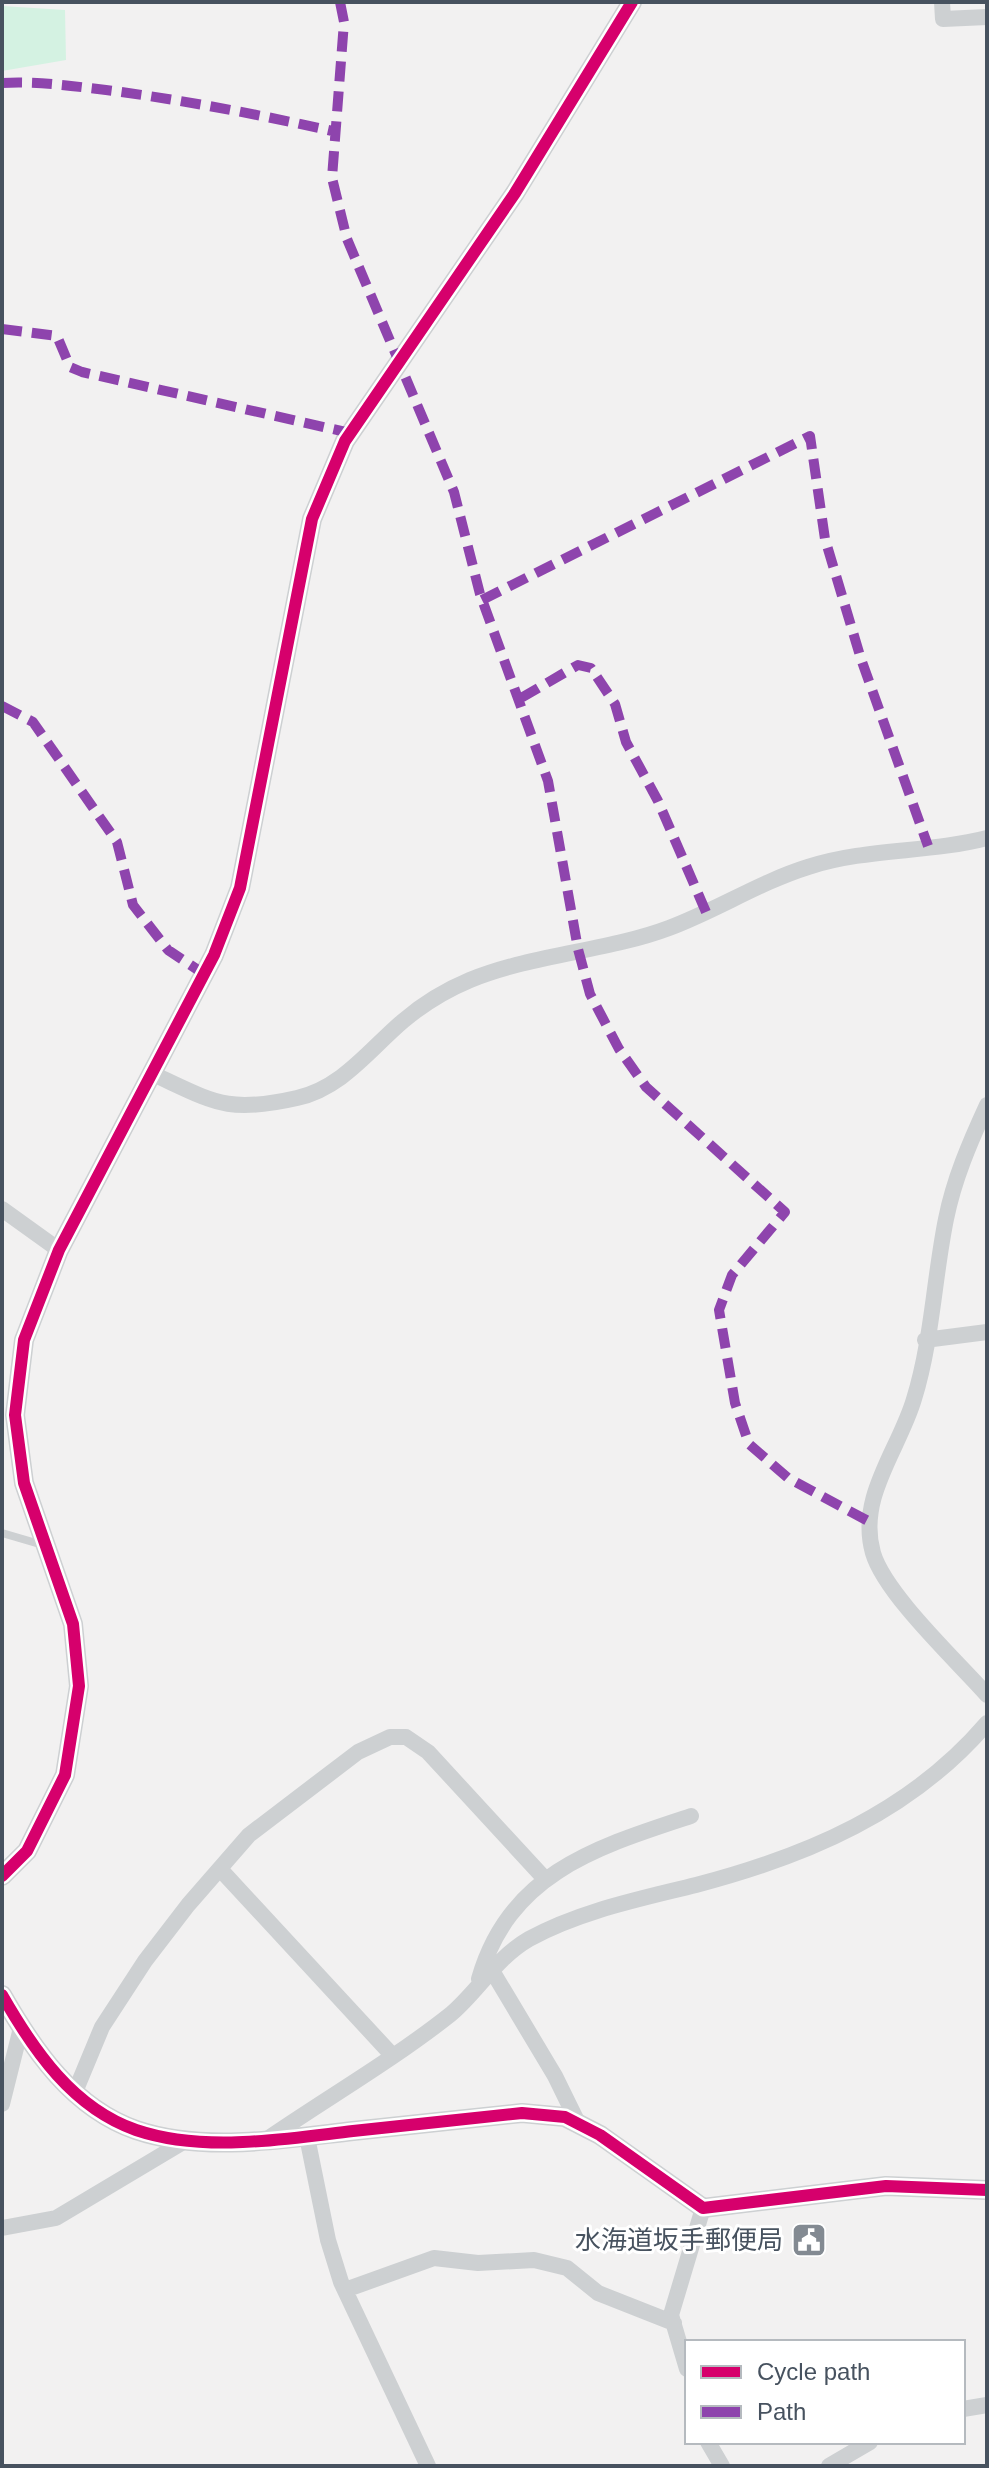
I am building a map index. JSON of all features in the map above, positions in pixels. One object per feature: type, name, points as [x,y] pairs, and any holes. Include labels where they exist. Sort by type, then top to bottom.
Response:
[{"type":"street","points":[[2,1876],[27,1851],[65,1775],[79,1686],[73,1624],[24,1483],[15,1415],[24,1340],[59,1250],[214,955],[240,888],[312,519],[345,441],[515,193],[632,2]]},
{"type":"street","points":[[942,2],[943,19],[987,17]]},
{"type":"street","points":[[153,1074],[223,1106],[260,1106],[302,1097],[334,1082],[404,1020],[439,996],[471,980],[558,953],[667,929],[808,867],[928,846],[951,847],[987,838]]},
{"type":"street","points":[[987,1105],[966,1151],[946,1216],[915,1397],[875,1489],[869,1516],[873,1554],[890,1586],[987,1695]]},
{"type":"street","points":[[2,1209],[59,1250]]},
{"type":"street","points":[[925,1340],[987,1332]]},
{"type":"street","points":[[264,2140],[453,2012],[491,1969],[530,1939],[598,1910],[802,1853],[862,1824],[914,1793],[959,1755],[987,1723]]},
{"type":"street","points":[[75,2092],[102,2027],[145,1961],[249,1835],[358,1752],[390,1737],[406,1737],[428,1752],[545,1879]]},
{"type":"street","points":[[477,1985],[487,1950],[507,1919],[545,1879],[596,1848],[691,1816]]},
{"type":"street","points":[[220,1869],[392,2055]]},
{"type":"street","points":[[491,1969],[555,2076],[579,2125]]},
{"type":"street","points":[[2,1995],[52,2073],[75,2092],[135,2130],[185,2141],[307,2137],[522,2113],[565,2117],[703,2208],[886,2186],[987,2190]]},
{"type":"street","points":[[2,2104],[21,2028]]},
{"type":"street","points":[[307,2137],[328,2240],[345,2290],[428,2466]]},
{"type":"street","points":[[2,2228],[56,2218],[185,2141]]},
{"type":"street","points":[[685,2362],[671,2315],[703,2208]]},
{"type":"street","points":[[345,2290],[434,2258],[478,2263],[534,2260],[567,2268],[598,2293],[674,2323]]},
{"type":"street","points":[[965,2409],[987,2405]]},
{"type":"street","points":[[709,2444],[722,2466]]},
{"type":"street","points":[[829,2466],[867,2444]]},
{"type":"lane","points":[[2,1533],[47,1547]]},
{"type":"green space","points":[[2,6],[65,10],[66,60],[2,71]]},
{"type":"marked path","points":[[340,2],[344,22],[332,178],[347,239],[454,492],[480,594],[548,781],[578,949],[590,994],[619,1049],[646,1087],[785,1212],[732,1275],[719,1310],[735,1403],[749,1444],[788,1478],[870,1522]]},
{"type":"marked path","points":[[2,83],[54,84],[135,94],[337,132]]},
{"type":"marked path","points":[[2,329],[57,336],[70,367],[82,372],[350,433]]},
{"type":"marked path","points":[[482,600],[810,436],[825,539],[861,659],[928,846]]},
{"type":"marked path","points":[[521,698],[578,665],[591,668],[615,704],[626,742],[658,801],[706,912]]},
{"type":"marked path","points":[[2,706],[33,722],[117,842],[133,905],[168,950],[204,974]]},
{"type":"cycle path","points":[[2,1876],[27,1851],[65,1775],[79,1686],[73,1624],[24,1483],[15,1415],[24,1340],[59,1250],[214,955],[240,888],[312,519],[345,441],[515,193],[632,2]]},
{"type":"cycle path","points":[[2,1995],[42,2057],[74,2092],[113,2120],[162,2137],[216,2143],[244,2142],[522,2113],[565,2117],[600,2135],[703,2208],[886,2186],[987,2190]]},
{"type":"place","name":"水海道坂手郵便局","points":[[809,2240]]}]
